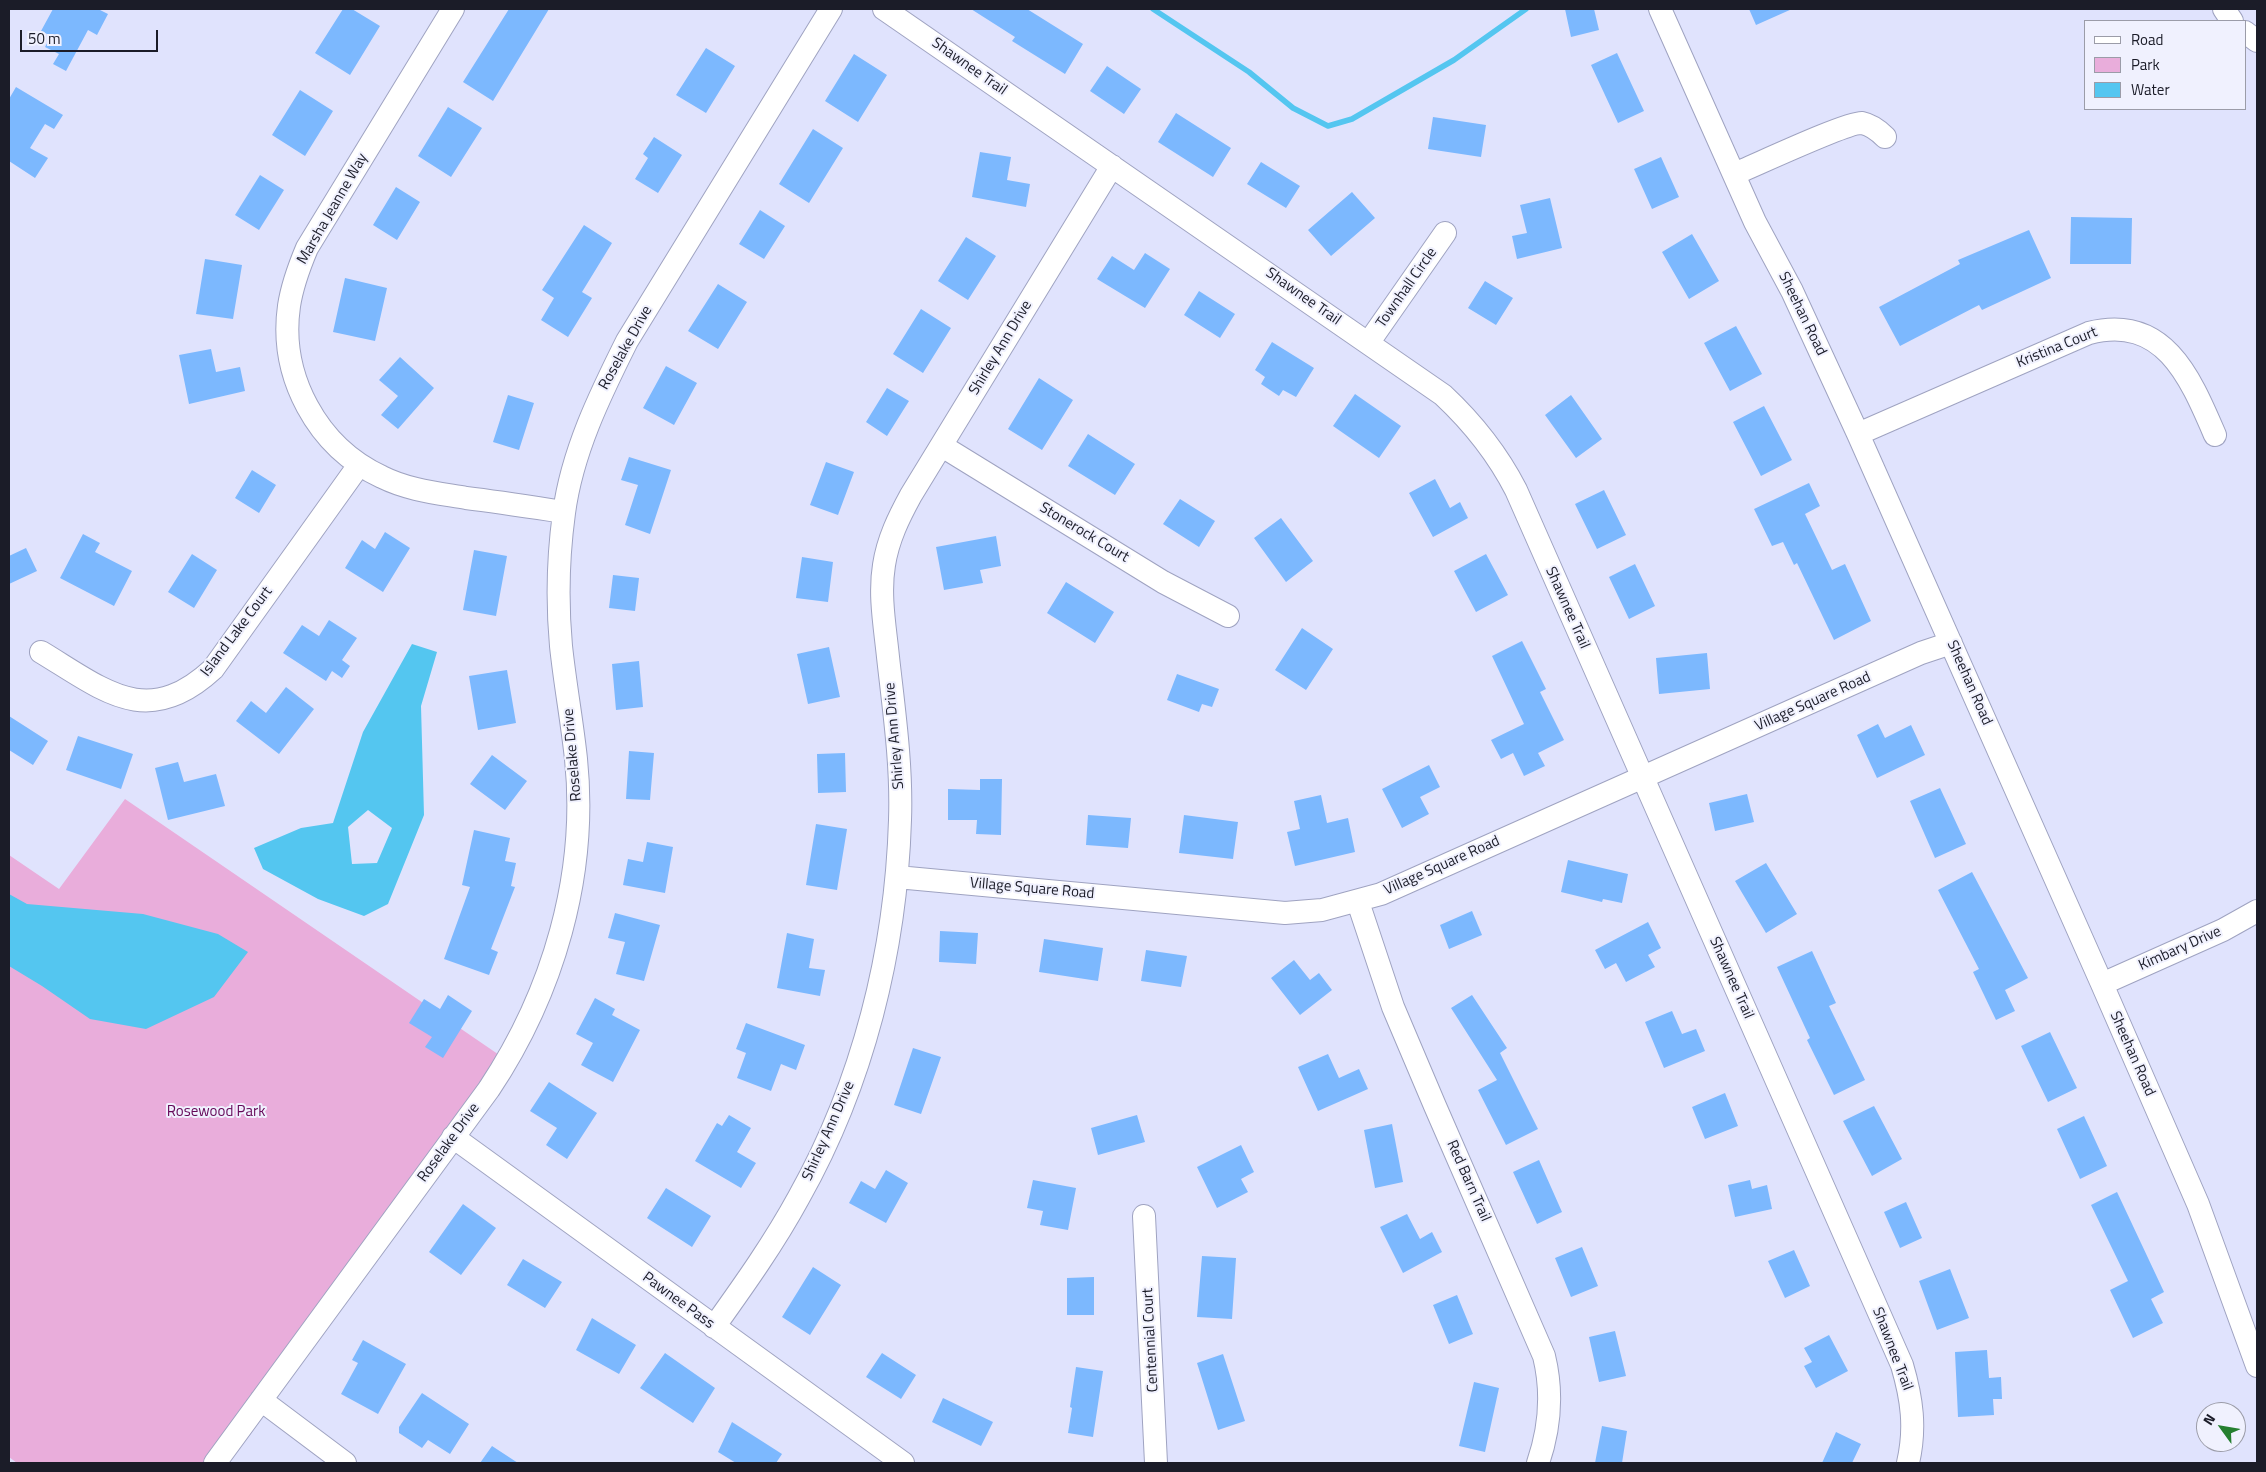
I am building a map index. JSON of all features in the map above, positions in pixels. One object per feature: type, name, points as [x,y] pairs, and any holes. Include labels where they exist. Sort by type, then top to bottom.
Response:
[{"type":"street","name":"Marsha Jeanne Way","points":[[453,9],[307,248],[297,272],[289,306],[287,335],[290,360],[306,406],[320,428],[335,445],[359,464],[382,478],[413,489],[564,512]]},
{"type":"street","name":"Roselake Drive","points":[[215,1463],[508,1061],[524,1030],[549,972],[562,933],[570,893],[576,845],[578,803],[576,760],[561,646],[559,593],[564,512],[585,433],[601,393],[627,341],[831,9]]},
{"type":"street","name":"Shawnee Trail","points":[[884,9],[1368,342],[1449,400],[1485,438],[1516,490],[1641,778],[1902,1365],[1911,1396],[1912,1445],[1908,1463]]},
{"type":"street","name":"Sheehan Road","points":[[1660,9],[1755,222],[1792,291],[1858,434],[2102,984],[2198,1204],[2257,1366]]},
{"type":"street","points":[[2224,9],[2231,20]]},
{"type":"street","points":[[2246,33],[2257,41]]},
{"type":"street","points":[[1734,174],[1840,129],[1862,123],[1876,129],[1885,137]]},
{"type":"street","name":"Shirley Ann Drive","points":[[714,1327],[755,1270],[799,1198],[821,1155],[846,1097],[865,1041],[880,981],[897,877],[900,818],[898,748],[882,600],[884,566],[890,541],[899,517],[1112,166]]},
{"type":"street","name":"Townhall Circle","points":[[1368,342],[1445,233]]},
{"type":"street","name":"Kristina Court","points":[[1858,434],[2089,333],[2121,328],[2134,331],[2152,339],[2172,355],[2199,398],[2215,435]]},
{"type":"street","name":"Stonerock Court","points":[[942,446],[1163,582],[1228,616]]},
{"type":"street","name":"Island Lake Court","points":[[41,652],[110,694],[127,699],[145,701],[165,699],[183,692],[199,682],[213,669],[359,464]]},
{"type":"street","name":"Village Square Road","points":[[897,877],[1285,913],[1322,910],[1358,902],[1381,894],[1921,653],[1951,643]]},
{"type":"street","name":"Red Barn Trail","points":[[1358,902],[1364,926],[1394,1007],[1544,1356],[1550,1390],[1549,1416],[1538,1463]]},
{"type":"street","name":"Kimbary Drive","points":[[2102,984],[2223,930],[2257,911]]},
{"type":"street","name":"Pawnee Pass","points":[[453,1137],[903,1463]]},
{"type":"street","name":"Centennial Court","points":[[1144,1216],[1156,1463]]},
{"type":"street","points":[[261,1400],[345,1463]]},
{"type":"green space","name":"Rosewood Park","points":[[125,799],[508,1061],[215,1463],[17,1463],[9,1457],[9,855],[59,889]]},
{"type":"water","points":[[412,644],[437,652],[421,706],[424,815],[388,904],[364,916],[318,899],[263,869],[254,848],[301,828],[333,823],[363,732]],"holes":[[[368,810],[392,828],[377,863],[352,864],[348,827]]]},
{"type":"water","points":[[9,894],[27,904],[143,914],[218,934],[248,952],[214,997],[146,1029],[90,1019],[9,966]]},
{"type":"building","points":[[53,9],[98,9],[108,14],[97,35],[88,30],[66,71],[53,64],[59,54],[45,47],[51,36],[41,31]]},
{"type":"building","points":[[343,9],[352,9],[380,26],[350,75],[315,53]]},
{"type":"building","points":[[509,9],[549,9],[493,101],[463,82]]},
{"type":"building","points":[[971,9],[1027,9],[1083,44],[1065,74],[1012,41],[1015,37]]},
{"type":"building","points":[[1565,9],[1594,9],[1599,30],[1571,37]]},
{"type":"building","points":[[1749,9],[1792,9],[1756,25]]},
{"type":"building","points":[[706,48],[735,66],[706,113],[676,95]]},
{"type":"building","points":[[1617,53],[1644,111],[1618,123],[1591,65]]},
{"type":"building","points":[[854,54],[887,75],[858,122],[825,101]]},
{"type":"building","points":[[1107,66],[1141,89],[1124,114],[1090,91]]},
{"type":"building","points":[[16,87],[63,115],[54,129],[45,124],[30,148],[48,158],[35,178],[9,161],[9,99]]},
{"type":"building","points":[[300,90],[333,111],[305,156],[272,135]]},
{"type":"building","points":[[448,107],[482,128],[451,177],[418,156]]},
{"type":"building","points":[[1176,113],[1231,148],[1213,177],[1158,142]]},
{"type":"building","points":[[1433,117],[1486,125],[1481,157],[1428,149]]},
{"type":"building","points":[[813,129],[843,148],[809,203],[779,184]]},
{"type":"building","points":[[654,137],[682,155],[658,193],[635,179],[648,158],[643,154]]},
{"type":"building","points":[[980,152],[1011,157],[1007,180],[1030,184],[1026,207],[972,197]]},
{"type":"building","points":[[1661,157],[1679,197],[1652,209],[1634,169]]},
{"type":"building","points":[[1261,162],[1300,186],[1286,208],[1247,184]]},
{"type":"building","points":[[260,175],[284,190],[259,230],[235,215]]},
{"type":"building","points":[[396,187],[420,202],[397,240],[373,225]]},
{"type":"building","points":[[1352,192],[1375,218],[1331,256],[1308,230]]},
{"type":"building","points":[[1550,198],[1562,248],[1517,259],[1512,236],[1527,233],[1520,205]]},
{"type":"building","points":[[760,210],[785,226],[764,259],[739,244]]},
{"type":"building","points":[[2071,217],[2132,218],[2131,264],[2070,264]]},
{"type":"building","points":[[584,225],[612,243],[582,292],[592,298],[568,337],[541,320],[554,298],[542,290]]},
{"type":"building","points":[[2029,230],[2051,278],[1982,310],[1979,305],[1900,346],[1879,307],[1960,264],[1958,260]]},
{"type":"building","points":[[1692,234],[1719,281],[1689,299],[1662,252]]},
{"type":"building","points":[[966,237],[996,256],[968,300],[938,281]]},
{"type":"building","points":[[1145,253],[1170,269],[1145,308],[1097,279],[1112,256],[1134,270]]},
{"type":"building","points":[[205,259],[242,265],[233,319],[196,314]]},
{"type":"building","points":[[345,278],[387,288],[375,341],[333,332]]},
{"type":"building","points":[[1485,281],[1513,298],[1496,325],[1468,308]]},
{"type":"building","points":[[718,284],[747,302],[718,349],[688,331]]},
{"type":"building","points":[[1199,291],[1235,314],[1220,338],[1184,315]]},
{"type":"building","points":[[921,309],[951,328],[923,373],[893,354]]},
{"type":"building","points":[[1736,326],[1762,374],[1730,391],[1704,343]]},
{"type":"building","points":[[1272,342],[1314,368],[1296,397],[1283,390],[1279,396],[1261,384],[1265,377],[1255,370]]},
{"type":"building","points":[[211,349],[216,372],[240,367],[245,391],[189,404],[179,355]]},
{"type":"building","points":[[400,357],[434,388],[398,429],[381,415],[398,396],[379,380]]},
{"type":"building","points":[[666,366],[697,383],[674,425],[643,408]]},
{"type":"building","points":[[1039,378],[1073,400],[1042,450],[1008,429]]},
{"type":"building","points":[[887,388],[909,401],[887,436],[866,422]]},
{"type":"building","points":[[1355,394],[1401,426],[1379,458],[1333,426]]},
{"type":"building","points":[[508,395],[534,403],[519,450],[493,442]]},
{"type":"building","points":[[1571,395],[1602,439],[1576,458],[1545,415]]},
{"type":"building","points":[[1764,406],[1792,460],[1761,476],[1733,422]]},
{"type":"building","points":[[1088,434],[1135,464],[1115,495],[1068,466]]},
{"type":"building","points":[[629,457],[671,470],[650,534],[625,525],[638,485],[621,480]]},
{"type":"building","points":[[826,462],[854,472],[838,515],[810,505]]},
{"type":"building","points":[[252,470],[276,485],[259,513],[235,498]]},
{"type":"building","points":[[1435,479],[1450,508],[1460,502],[1468,518],[1433,537],[1409,493]]},
{"type":"building","points":[[1809,483],[1820,506],[1805,514],[1832,570],[1845,564],[1871,621],[1834,640],[1797,563],[1794,565],[1783,542],[1772,546],[1754,509]]},
{"type":"building","points":[[1604,490],[1626,535],[1597,549],[1575,504]]},
{"type":"building","points":[[1180,499],[1215,521],[1199,547],[1163,524]]},
{"type":"building","points":[[1281,518],[1313,561],[1286,582],[1254,538]]},
{"type":"building","points":[[385,532],[410,548],[383,592],[345,568],[362,540],[375,549]]},
{"type":"building","points":[[83,534],[100,543],[95,552],[132,571],[114,606],[60,578]]},
{"type":"building","points":[[996,536],[1001,566],[980,570],[983,583],[944,590],[936,547]]},
{"type":"building","points":[[26,548],[37,571],[9,584],[9,556]]},
{"type":"building","points":[[474,550],[507,556],[496,616],[463,610]]},
{"type":"building","points":[[192,554],[217,570],[194,608],[168,592]]},
{"type":"building","points":[[1486,554],[1508,595],[1476,612],[1454,571]]},
{"type":"building","points":[[802,557],[833,562],[828,602],[796,598]]},
{"type":"building","points":[[1635,564],[1655,606],[1629,619],[1609,577]]},
{"type":"building","points":[[613,575],[639,578],[635,611],[609,608]]},
{"type":"building","points":[[1066,582],[1114,612],[1095,643],[1047,613]]},
{"type":"building","points":[[329,620],[357,638],[342,660],[350,666],[342,678],[332,671],[326,681],[283,653],[302,625],[319,636]]},
{"type":"building","points":[[1302,628],[1333,649],[1306,690],[1275,670]]},
{"type":"building","points":[[1522,641],[1546,689],[1540,692],[1564,740],[1538,753],[1545,766],[1524,776],[1513,753],[1501,759],[1491,740],[1524,724],[1492,656]]},
{"type":"building","points":[[829,647],[840,697],[808,704],[797,654]]},
{"type":"building","points":[[1707,653],[1710,689],[1659,694],[1656,658]]},
{"type":"building","points":[[639,661],[643,707],[616,710],[612,664]]},
{"type":"building","points":[[507,670],[516,723],[478,730],[469,676]]},
{"type":"building","points":[[1177,674],[1219,689],[1212,707],[1202,704],[1199,712],[1167,700]]},
{"type":"building","points":[[286,687],[314,709],[279,754],[236,721],[251,701],[266,713]]},
{"type":"building","points":[[9,716],[48,741],[33,765],[9,750]]},
{"type":"building","points":[[1878,724],[1885,738],[1911,725],[1925,755],[1877,778],[1857,735]]},
{"type":"building","points":[[78,736],[133,754],[121,789],[66,770]]},
{"type":"building","points":[[629,751],[654,753],[650,800],[626,799]]},
{"type":"building","points":[[845,753],[846,792],[818,793],[817,754]]},
{"type":"building","points":[[492,755],[527,781],[505,810],[470,784]]},
{"type":"building","points":[[178,762],[184,782],[216,774],[225,806],[168,820],[155,768]]},
{"type":"building","points":[[1429,765],[1440,787],[1420,797],[1429,814],[1402,828],[1382,789]]},
{"type":"building","points":[[980,779],[1002,779],[1001,835],[976,834],[977,820],[948,820],[948,789],[980,790]]},
{"type":"building","points":[[1940,788],[1966,844],[1935,858],[1910,801]]},
{"type":"building","points":[[1747,794],[1754,822],[1715,831],[1709,803]]},
{"type":"building","points":[[1321,795],[1327,823],[1348,818],[1355,852],[1295,866],[1287,832],[1300,829],[1294,801]]},
{"type":"building","points":[[1088,815],[1131,818],[1128,848],[1086,845]]},
{"type":"building","points":[[1184,815],[1238,822],[1233,859],[1179,853]]},
{"type":"building","points":[[816,824],[847,829],[837,890],[806,885]]},
{"type":"building","points":[[474,830],[510,838],[505,861],[516,863],[511,886],[515,887],[491,949],[498,952],[489,975],[444,959],[470,887],[462,885]]},
{"type":"building","points":[[647,842],[673,847],[665,893],[623,885],[628,859],[643,862]]},
{"type":"building","points":[[1568,860],[1628,874],[1622,903],[1603,899],[1602,902],[1561,892]]},
{"type":"building","points":[[1766,863],[1797,914],[1766,933],[1735,881]]},
{"type":"building","points":[[1972,872],[2028,978],[2005,990],[2015,1011],[1996,1020],[1973,972],[1979,969],[1938,890]]},
{"type":"building","points":[[1472,911],[1482,935],[1449,949],[1440,925]]},
{"type":"building","points":[[615,913],[660,925],[644,981],[616,974],[625,942],[608,938]]},
{"type":"building","points":[[1648,922],[1661,948],[1648,955],[1655,967],[1626,982],[1616,963],[1605,969],[1595,950]]},
{"type":"building","points":[[940,931],[978,933],[976,964],[939,962]]},
{"type":"building","points":[[787,933],[814,939],[809,968],[825,970],[820,996],[777,988]]},
{"type":"building","points":[[1044,939],[1103,948],[1098,981],[1039,972]]},
{"type":"building","points":[[1146,950],[1187,956],[1181,987],[1141,981]]},
{"type":"building","points":[[1812,951],[1836,1003],[1829,1006],[1865,1080],[1834,1095],[1807,1040],[1810,1038],[1777,967]]},
{"type":"building","points":[[1294,960],[1310,980],[1319,973],[1332,990],[1300,1015],[1271,978]]},
{"type":"building","points":[[448,995],[472,1011],[443,1058],[425,1047],[432,1037],[409,1023],[424,999],[440,1009]]},
{"type":"building","points":[[1472,995],[1507,1048],[1500,1053],[1538,1129],[1506,1145],[1478,1090],[1497,1080],[1451,1008]]},
{"type":"building","points":[[595,998],[615,1009],[612,1015],[640,1030],[613,1082],[581,1065],[593,1043],[576,1034]]},
{"type":"building","points":[[1672,1011],[1682,1034],[1696,1029],[1705,1051],[1664,1068],[1645,1022]]},
{"type":"building","points":[[746,1023],[805,1045],[796,1070],[781,1064],[771,1091],[737,1078],[746,1053],[736,1049]]},
{"type":"building","points":[[2050,1032],[2077,1088],[2048,1102],[2021,1046]]},
{"type":"building","points":[[913,1048],[941,1057],[921,1114],[894,1105]]},
{"type":"building","points":[[1328,1054],[1339,1078],[1359,1069],[1368,1089],[1318,1111],[1298,1067]]},
{"type":"building","points":[[549,1082],[597,1113],[567,1159],[546,1145],[557,1128],[530,1111]]},
{"type":"building","points":[[1725,1093],[1738,1126],[1705,1139],[1692,1107]]},
{"type":"building","points":[[1874,1106],[1902,1159],[1872,1176],[1843,1121]]},
{"type":"building","points":[[729,1115],[751,1128],[737,1152],[756,1163],[741,1188],[695,1161],[717,1123],[722,1126]]},
{"type":"building","points":[[1137,1115],[1145,1142],[1098,1155],[1091,1128]]},
{"type":"building","points":[[2084,1116],[2107,1166],[2080,1179],[2057,1129]]},
{"type":"building","points":[[1392,1124],[1403,1182],[1375,1188],[1364,1130]]},
{"type":"building","points":[[1241,1145],[1254,1172],[1241,1179],[1248,1192],[1217,1208],[1197,1167]]},
{"type":"building","points":[[1539,1160],[1562,1212],[1537,1224],[1513,1172]]},
{"type":"building","points":[[886,1170],[908,1183],[886,1223],[849,1203],[861,1181],[875,1189]]},
{"type":"building","points":[[1033,1180],[1076,1188],[1068,1230],[1040,1225],[1043,1211],[1027,1208]]},
{"type":"building","points":[[1750,1180],[1752,1189],[1767,1185],[1772,1209],[1735,1217],[1728,1185]]},
{"type":"building","points":[[666,1188],[711,1216],[692,1247],[647,1218]]},
{"type":"building","points":[[2117,1192],[2164,1292],[2151,1299],[2163,1323],[2133,1338],[2110,1290],[2128,1281],[2091,1205]]},
{"type":"building","points":[[1906,1202],[1922,1238],[1900,1248],[1884,1212]]},
{"type":"building","points":[[463,1204],[496,1228],[461,1275],[429,1252]]},
{"type":"building","points":[[1407,1214],[1420,1239],[1432,1232],[1442,1252],[1403,1273],[1380,1227]]},
{"type":"building","points":[[1582,1247],[1598,1286],[1571,1297],[1555,1258]]},
{"type":"building","points":[[1794,1250],[1810,1286],[1785,1298],[1768,1261]]},
{"type":"building","points":[[1202,1256],[1236,1258],[1232,1319],[1197,1317]]},
{"type":"building","points":[[523,1259],[562,1282],[545,1308],[507,1285]]},
{"type":"building","points":[[813,1267],[841,1285],[810,1335],[782,1317]]},
{"type":"building","points":[[1950,1269],[1969,1318],[1937,1330],[1919,1281]]},
{"type":"building","points":[[1094,1277],[1094,1315],[1067,1315],[1067,1278]]},
{"type":"building","points":[[1457,1295],[1473,1334],[1449,1344],[1433,1305]]},
{"type":"building","points":[[592,1318],[636,1345],[619,1374],[576,1350]]},
{"type":"building","points":[[1615,1331],[1626,1376],[1599,1382],[1589,1337]]},
{"type":"building","points":[[1829,1335],[1848,1371],[1816,1388],[1804,1366],[1812,1362],[1804,1348]]},
{"type":"building","points":[[363,1340],[406,1364],[378,1414],[341,1394],[358,1363],[352,1360]]},
{"type":"building","points":[[1987,1350],[1989,1378],[2001,1377],[2002,1399],[1993,1399],[1994,1415],[1958,1417],[1955,1352]]},
{"type":"building","points":[[665,1353],[715,1388],[693,1423],[640,1388]]},
{"type":"building","points":[[882,1353],[916,1375],[901,1399],[866,1377]]},
{"type":"building","points":[[1223,1354],[1245,1421],[1218,1430],[1197,1363]]},
{"type":"building","points":[[1076,1367],[1103,1371],[1093,1437],[1068,1433]]},
{"type":"building","points":[[1474,1382],[1499,1388],[1485,1452],[1459,1446]]},
{"type":"building","points":[[422,1393],[469,1424],[450,1454],[428,1440],[422,1448],[399,1433],[399,1427]]},
{"type":"building","points":[[943,1398],[993,1422],[981,1446],[932,1422]]},
{"type":"building","points":[[732,1422],[782,1454],[776,1463],[736,1463],[718,1452]]},
{"type":"building","points":[[1602,1426],[1627,1431],[1622,1463],[1595,1463]]},
{"type":"building","points":[[1836,1432],[1861,1444],[1852,1463],[1822,1463]]},
{"type":"building","points":[[492,1446],[518,1463],[480,1463]]},
{"type":"waterway","points":[[1153,9],[1249,72],[1293,108],[1328,126],[1352,119],[1454,60],[1526,9]]}]
